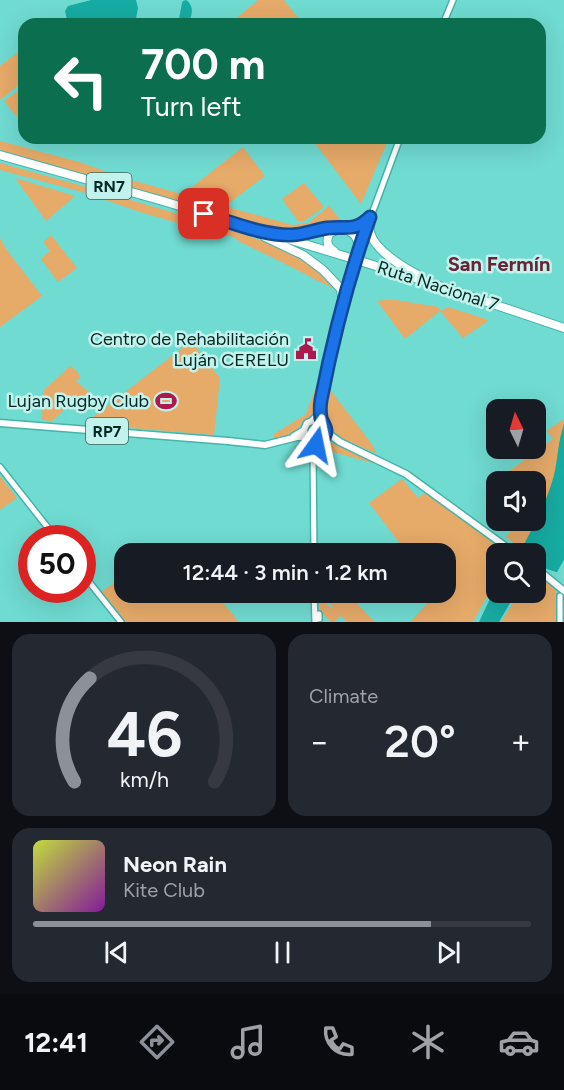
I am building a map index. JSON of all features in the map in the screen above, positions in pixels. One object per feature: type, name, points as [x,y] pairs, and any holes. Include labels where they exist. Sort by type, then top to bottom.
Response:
[{"type":"highway","name":"Ruta Nacional 7","points":[[0,155],[44,166],[344,256],[564,328]]},
{"type":"highway","name":"Ruta Nacional 7","points":[[0,160],[55,174],[265,237],[564,332]]},
{"type":"highway","points":[[258,231],[290,235],[329,228],[352,228],[362,224],[370,217]]},
{"type":"highway","points":[[370,217],[371,235],[382,250],[404,267],[443,287]]},
{"type":"highway","points":[[344,256],[328,247],[327,238],[331,232],[339,230],[354,233],[358,240],[358,252]]},
{"type":"highway","points":[[265,237],[296,251],[317,264],[340,286],[343,292],[343,306]]},
{"type":"main road","points":[[446,18],[453,0]]},
{"type":"main road","points":[[312,420],[320,405],[358,252],[398,144]]},
{"type":"main road","points":[[313,451],[326,432],[320,405]]},
{"type":"main road","points":[[312,420],[323,423]]},
{"type":"main road","name":"RP7","points":[[0,423],[268,445],[289,439],[304,430],[307,423],[312,420]]},
{"type":"main road","points":[[304,430],[313,451],[314,543]]},
{"type":"main road","name":"RP7","points":[[326,432],[340,442],[406,474],[501,543]]},
{"type":"main road","name":"RP7","points":[[289,439],[340,442]]},
{"type":"main road","points":[[261,445],[269,448]]},
{"type":"main road","points":[[0,466],[44,525]]},
{"type":"main road","points":[[0,472],[43,525]]},
{"type":"main road","points":[[546,576],[560,588],[560,622]]},
{"type":"main road","points":[[96,592],[119,622]]},
{"type":"main road","points":[[96,595],[119,622]]},
{"type":"main road","points":[[314,603],[318,619]]},
{"type":"shaded area","points":[[258,0],[284,0],[298,18],[236,18]]},
{"type":"shaded area","points":[[18,54],[18,86],[0,100],[0,66]]},
{"type":"shaded area","points":[[18,90],[18,117],[15,115],[4,101]]},
{"type":"shaded area","points":[[0,141],[292,225],[308,223],[329,206],[345,225],[298,233],[282,233],[0,152]]},
{"type":"shaded area","points":[[316,144],[386,144],[361,204]]},
{"type":"shaded area","points":[[243,147],[265,176],[228,204],[187,191]]},
{"type":"shaded area","points":[[0,163],[229,229],[285,249],[309,263],[335,285],[339,294],[330,286],[234,237],[204,231],[82,192],[0,170]]},
{"type":"shaded area","points":[[15,178],[75,196],[46,221]]},
{"type":"shaded area","points":[[304,183],[324,207],[304,221],[298,221],[282,199]]},
{"type":"shaded area","points":[[51,235],[77,268],[58,282],[41,259],[50,251],[43,242]]},
{"type":"shaded area","points":[[0,238],[42,296],[0,327]]},
{"type":"shaded area","points":[[377,301],[438,307],[441,311],[448,307],[488,321],[463,338],[440,311],[405,339]]},
{"type":"shaded area","name":"Lujan Rugby Club","points":[[191,341],[220,378],[214,435],[84,424]]},
{"type":"shaded area","points":[[326,348],[329,350],[313,415],[295,432],[273,440],[274,434],[306,414],[318,381]]},
{"type":"shaded area","points":[[70,366],[78,372],[80,378],[76,381],[91,394],[82,399],[77,398],[52,421],[42,420],[43,391]]},
{"type":"shaded area","points":[[331,391],[371,443],[375,453],[330,433],[324,418],[328,392]]},
{"type":"shaded area","points":[[564,419],[557,474],[546,502],[546,471],[509,471],[526,459],[546,459],[546,444],[553,439],[546,431]]},
{"type":"shaded area","points":[[323,441],[339,444],[383,466],[317,448]]},
{"type":"shaded area","points":[[0,476],[17,498],[0,510]]},
{"type":"shaded area","points":[[402,479],[418,498],[426,492],[496,543],[486,543],[486,598],[473,622],[410,622],[428,603],[456,603],[456,543],[399,543],[369,503]]},
{"type":"shaded area","points":[[511,531],[535,531],[530,543],[514,543],[506,537]]},
{"type":"shaded area","points":[[546,580],[553,587],[559,605],[556,622],[501,622],[513,603],[546,603]]},
{"type":"shaded area","points":[[114,583],[114,603],[223,603],[239,622],[124,622],[101,592]]},
{"type":"shaded area","points":[[319,603],[333,607],[329,603],[357,603],[375,622],[347,622],[341,616],[331,622],[319,610]]},
{"type":"water","points":[[91,0],[136,0],[138,8],[136,18],[67,18],[65,11],[68,6]]},
{"type":"water","points":[[183,1],[189,2],[192,8],[191,18],[179,18]]},
{"type":"water","points":[[564,424],[564,560],[556,572],[546,569],[546,543],[525,543],[531,531],[546,531],[546,498],[554,475]]},
{"type":"water","points":[[488,603],[510,603],[499,622],[479,622]]},
{"type":"place","name":"Centro de Rehabilitación Luján CERELU","points":[[306,349]]},
{"type":"place","name":"Lujan Rugby Club","points":[[166,401]]},
{"type":"district","name":"San Fermín","points":[[499,264]]},
{"type":"route","points":[[204,214],[258,231],[290,235],[329,228],[357,227],[370,217],[338,325],[320,405],[321,419],[326,432],[316,445]]}]
